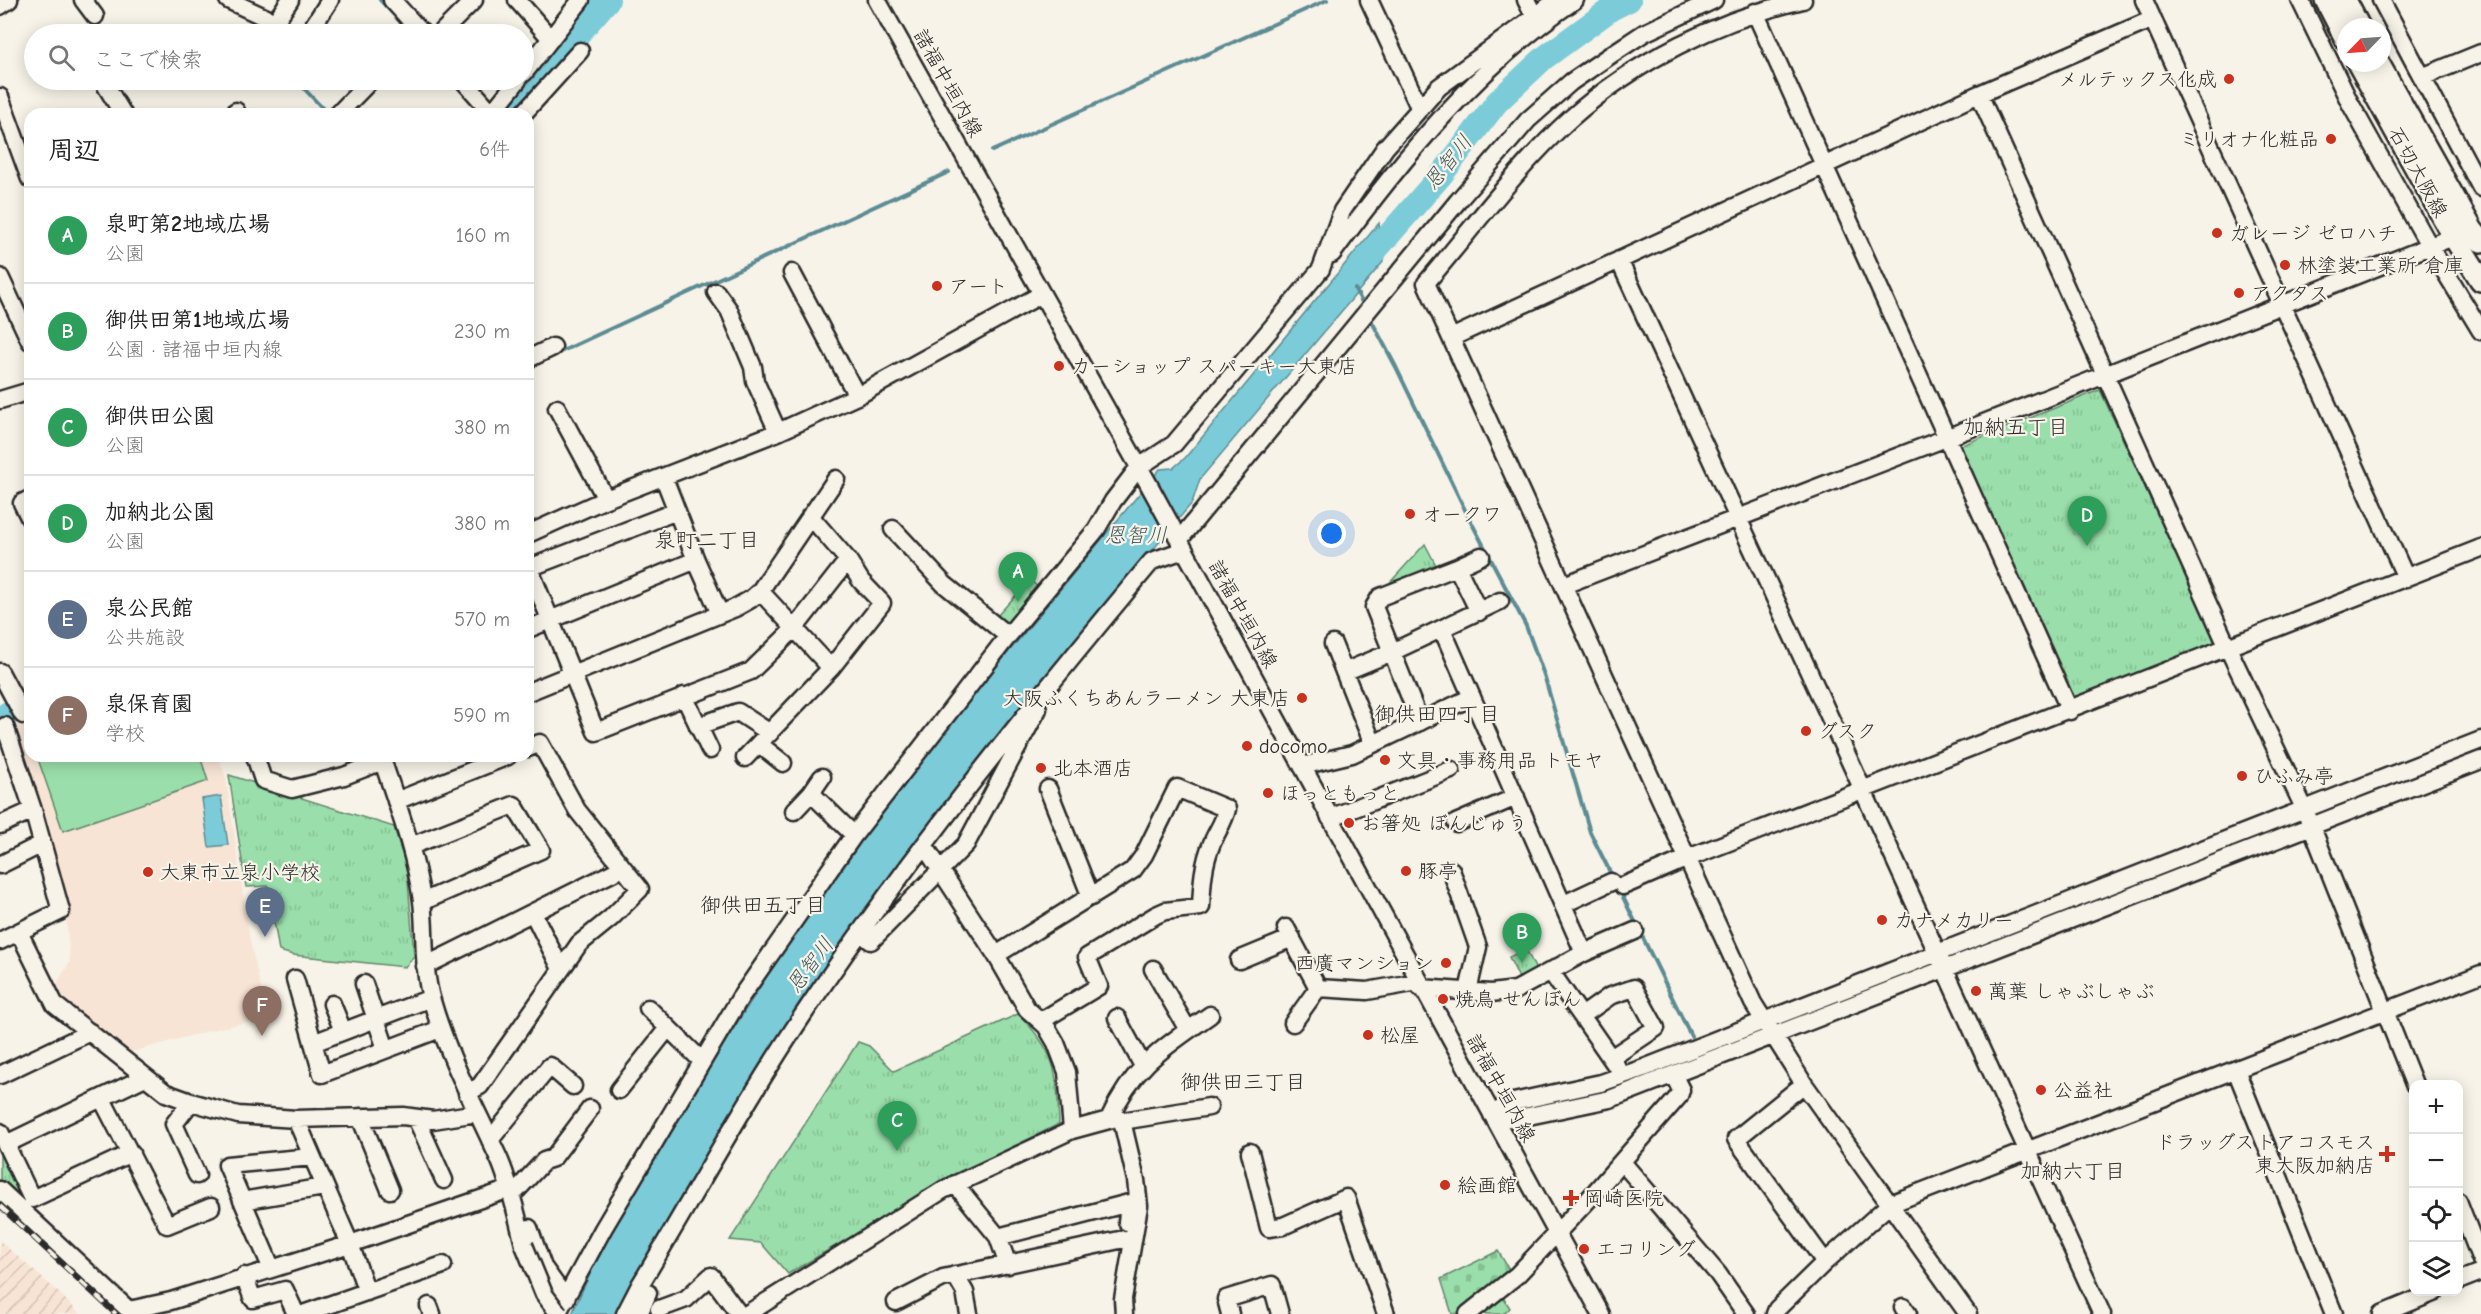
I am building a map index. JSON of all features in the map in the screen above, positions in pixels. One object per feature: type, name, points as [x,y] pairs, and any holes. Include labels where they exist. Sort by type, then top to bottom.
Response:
[{"type":"main road","points":[[2326,0],[2337,21]]},
{"type":"main road","points":[[2345,0],[2354,18]]},
{"type":"main road","name":"石切大阪線","points":[[2364,72],[2472,233]]},
{"type":"main road","name":"石切大阪線","points":[[2383,72],[2472,233],[2481,280]]},
{"type":"street","points":[[0,6],[9,0]]},
{"type":"street","points":[[83,0],[95,16]]},
{"type":"street","points":[[228,0],[275,22],[290,0]]},
{"type":"street","points":[[314,24],[330,0]]},
{"type":"street","points":[[392,0],[410,24]]},
{"type":"street","points":[[450,24],[474,0]]},
{"type":"street","points":[[517,0],[550,39]]},
{"type":"street","points":[[534,60],[581,0]]},
{"type":"street","name":"諸福中垣内線","points":[[877,0],[1148,483],[1601,1314]]},
{"type":"street","points":[[1369,0],[1420,109]]},
{"type":"street","points":[[1526,0],[1535,17]]},
{"type":"street","points":[[1321,269],[1342,210],[1385,148],[1439,87],[1557,0]]},
{"type":"street","points":[[561,1309],[603,1229],[740,998],[854,835],[1008,636],[1096,530],[1113,501],[1138,467],[1174,444],[1321,269],[1356,221],[1458,99],[1494,64],[1575,0]]},
{"type":"street","points":[[625,1314],[644,1289],[766,1073],[860,932],[935,828],[1152,561],[1179,541],[1458,201],[1528,120],[1571,82],[1644,33],[1714,0]]},
{"type":"street","points":[[1803,0],[1755,12],[1692,39],[1646,64],[1572,118],[1539,149],[1426,283],[1453,337],[1753,1004],[1804,1084],[1968,1314]]},
{"type":"street","points":[[2144,0],[2406,578]]},
{"type":"street","points":[[2300,0],[2350,104],[2430,247],[2481,331]]},
{"type":"street","points":[[2381,0],[2481,188]]},
{"type":"street","points":[[1755,12],[2070,711]]},
{"type":"street","points":[[1453,337],[1979,94],[2153,19]]},
{"type":"street","points":[[528,108],[580,51]]},
{"type":"street","points":[[2422,76],[2481,53]]},
{"type":"street","points":[[108,90],[119,108]]},
{"type":"street","points":[[344,108],[361,90]]},
{"type":"street","points":[[472,90],[487,108]]},
{"type":"street","points":[[497,108],[510,90]]},
{"type":"street","points":[[1979,94],[2228,648],[2305,810],[2412,1080]]},
{"type":"street","points":[[0,97],[24,144]]},
{"type":"street","points":[[1564,585],[1946,438],[2430,247],[2472,233]]},
{"type":"street","points":[[1619,260],[1739,517],[1943,971],[2102,1314]]},
{"type":"street","points":[[792,273],[857,396]]},
{"type":"street","points":[[0,277],[24,328]]},
{"type":"street","points":[[716,292],[729,310],[753,367],[755,381],[778,432]]},
{"type":"street","points":[[534,531],[606,499],[778,432],[857,396],[1042,294]]},
{"type":"street","points":[[534,356],[553,347]]},
{"type":"street","points":[[0,400],[24,393]]},
{"type":"street","points":[[557,408],[606,499]]},
{"type":"street","points":[[664,478],[720,614]]},
{"type":"street","points":[[534,690],[720,614],[751,599],[760,591],[836,478]]},
{"type":"street","points":[[534,564],[677,511]]},
{"type":"street","points":[[745,758],[831,668],[882,603],[861,581],[848,560],[810,516]]},
{"type":"street","points":[[893,529],[944,584],[1008,636]]},
{"type":"street","points":[[1564,904],[2070,711],[2481,548]]},
{"type":"street","points":[[1420,722],[1374,607],[1380,597],[1481,556]]},
{"type":"street","points":[[534,626],[696,560]]},
{"type":"street","points":[[534,578],[596,732],[751,671],[794,629],[848,560]]},
{"type":"street","points":[[1457,567],[1479,612]]},
{"type":"street","points":[[760,591],[831,668]]},
{"type":"street","points":[[1344,672],[1500,601]]},
{"type":"street","points":[[1442,629],[1584,953]]},
{"type":"street","points":[[1333,644],[1373,744]]},
{"type":"street","points":[[0,672],[11,694],[24,710]]},
{"type":"street","points":[[684,696],[710,750]]},
{"type":"street","points":[[1302,766],[1352,754],[1472,697]]},
{"type":"street","points":[[860,932],[871,940],[966,844],[1040,707],[1036,701]]},
{"type":"street","points":[[698,726],[738,712],[765,739],[783,763]]},
{"type":"street","points":[[0,941],[61,911],[33,810],[3,727],[24,714]]},
{"type":"street","points":[[1492,1115],[1509,1103],[1601,1083],[1623,1075],[2481,740]]},
{"type":"street","points":[[467,1093],[480,1086],[579,944],[611,918],[640,889],[577,810],[540,743],[534,746]]},
{"type":"street","points":[[1492,1115],[1514,1119],[1610,1099],[2481,760]]},
{"type":"street","points":[[257,762],[263,780],[292,789],[344,776],[374,762]]},
{"type":"street","points":[[383,762],[411,846],[422,902],[425,966],[440,1029],[467,1093],[501,1163],[532,1269],[544,1294],[561,1309]]},
{"type":"street","points":[[396,801],[493,762]]},
{"type":"street","points":[[1330,819],[1451,770]]},
{"type":"street","points":[[794,811],[811,794],[822,777]]},
{"type":"street","points":[[996,955],[1133,870],[1144,855],[1177,788],[1227,809],[1225,821],[1213,841],[1203,869],[1201,907],[1165,911],[1087,957],[1099,986],[1041,1021]]},
{"type":"street","points":[[1048,789],[1091,897]]},
{"type":"street","points":[[811,794],[854,835]]},
{"type":"street","points":[[1456,824],[1516,797]]},
{"type":"street","points":[[411,846],[514,805],[541,850],[422,902]]},
{"type":"street","points":[[0,825],[33,810]]},
{"type":"street","points":[[0,865],[42,844]]},
{"type":"street","points":[[924,845],[996,955],[1027,1009],[1041,1021],[1056,1043],[1067,1072],[1072,1130]]},
{"type":"street","points":[[425,966],[622,868]]},
{"type":"street","points":[[1451,870],[1478,947],[1468,991]]},
{"type":"street","points":[[533,913],[561,969]]},
{"type":"street","points":[[1318,988],[1367,991],[1420,985],[1491,993],[1516,990],[1584,953],[1635,931]]},
{"type":"street","points":[[19,932],[55,1005],[166,1093],[238,1115],[296,1119],[360,1117],[433,1120],[477,1113]]},
{"type":"street","points":[[1239,960],[1289,933],[1318,988]]},
{"type":"street","points":[[1153,969],[1188,1030]]},
{"type":"street","points":[[1551,972],[1623,1075]]},
{"type":"street","points":[[1775,1314],[1777,1309],[1824,1262],[1890,1204],[2481,974]]},
{"type":"street","points":[[295,979],[322,1074],[440,1029]]},
{"type":"street","points":[[364,984],[386,1049]]},
{"type":"street","points":[[1293,1023],[1318,988]]},
{"type":"street","points":[[1582,1016],[1610,996],[1634,988],[1656,1028],[1611,1058]]},
{"type":"street","points":[[313,1042],[431,998]]},
{"type":"street","points":[[332,1004],[343,1031]]},
{"type":"street","points":[[648,1008],[702,1061]]},
{"type":"street","points":[[1124,1314],[1123,1299],[1138,1206],[1136,1180],[1115,1120],[1120,1095],[1143,1066],[1210,1015]]},
{"type":"street","points":[[1117,1018],[1143,1066]]},
{"type":"street","points":[[619,1090],[668,1028]]},
{"type":"street","points":[[0,1075],[90,1032]]},
{"type":"street","points":[[490,1140],[550,1066],[573,1086]]},
{"type":"street","points":[[2236,1070],[2334,1314]]},
{"type":"street","points":[[1468,1314],[1517,1275],[1622,1162],[1679,1096],[1681,1090],[1674,1076]]},
{"type":"street","points":[[131,1153],[32,1199],[3,1138],[102,1099],[146,1077]]},
{"type":"street","points":[[1804,1084],[1736,1139],[1824,1262]]},
{"type":"street","points":[[102,1099],[167,1225],[212,1207]]},
{"type":"street","points":[[191,1102],[174,1124],[197,1175]]},
{"type":"street","points":[[747,1314],[955,1184],[1072,1130],[1115,1120],[1209,1107]]},
{"type":"street","points":[[0,1190],[131,1312],[174,1307],[244,1276],[350,1244],[509,1191],[544,1161],[553,1158],[590,1109]]},
{"type":"street","points":[[360,1117],[390,1190]]},
{"type":"street","points":[[416,1118],[444,1180]]},
{"type":"street","points":[[296,1119],[350,1244],[367,1292]]},
{"type":"street","points":[[1250,1152],[1269,1228],[1283,1226],[1346,1198],[1386,1314]]},
{"type":"street","points":[[271,1267],[227,1165],[312,1157]]},
{"type":"street","points":[[1622,1162],[1718,1274],[1746,1314]]},
{"type":"street","points":[[955,1184],[998,1237],[1008,1265]]},
{"type":"street","points":[[242,1201],[324,1187]]},
{"type":"street","points":[[509,1191],[561,1309]]},
{"type":"street","points":[[509,1191],[518,1251],[536,1295],[549,1314]]},
{"type":"street","points":[[998,1237],[1129,1203],[1119,1274],[1126,1277]]},
{"type":"street","points":[[2463,1214],[2481,1260]]},
{"type":"street","points":[[896,1302],[943,1278],[1125,1239]]},
{"type":"street","points":[[303,1314],[443,1265]]},
{"type":"street","points":[[2463,1279],[2481,1272]]},
{"type":"street","points":[[955,1275],[965,1293],[969,1314]]},
{"type":"street","points":[[244,1276],[253,1299],[285,1290],[296,1314]]},
{"type":"street","points":[[644,1289],[661,1311],[686,1299],[711,1276],[739,1314]]},
{"type":"street","points":[[1230,1314],[1226,1299],[1272,1285],[1280,1314]]},
{"type":"street","points":[[639,1314],[644,1289]]},
{"type":"street","points":[[2382,1314],[2425,1296]]},
{"type":"shaded area","name":"大東市立泉小学校","points":[[24,721],[24,762],[220,762],[226,778],[250,941],[268,1018],[215,1029],[128,1053],[74,1011],[55,986],[70,962],[66,915],[13,728]]},
{"type":"shaded area","points":[[0,1241],[56,1290],[80,1314],[0,1314]]},
{"type":"green space","points":[[2100,390],[2215,639],[2210,647],[2079,699],[2070,695],[1960,453],[1962,445]]},
{"type":"green space","points":[[1425,544],[1437,567],[1385,588]]},
{"type":"green space","points":[[1030,580],[1039,588],[1006,624],[997,616]]},
{"type":"green space","points":[[39,762],[202,762],[208,781],[63,831]]},
{"type":"green space","points":[[229,775],[394,827],[407,869],[414,956],[405,967],[293,955],[279,951],[268,886],[246,887]]},
{"type":"green space","points":[[1526,949],[1536,970],[1519,978],[1509,957]]},
{"type":"green space","points":[[1018,1014],[1041,1040],[1048,1052],[1055,1076],[1059,1124],[952,1177],[788,1274],[761,1243],[730,1240],[858,1042],[869,1046],[894,1071]]},
{"type":"green space","points":[[0,1146],[28,1197],[21,1201],[0,1180]]},
{"type":"green space","points":[[1498,1251],[1512,1274],[1496,1287],[1510,1308],[1504,1314],[1482,1314],[1474,1305],[1462,1314],[1452,1314],[1441,1279]]},
{"type":"water","name":"恩智川","points":[[1379,223],[1383,262],[1200,479],[1192,503],[1008,723],[887,882],[621,1314],[572,1314],[598,1257],[708,1069],[758,990],[864,836],[978,690],[1160,469],[1173,468],[1185,458]]},
{"type":"water","points":[[221,796],[228,845],[209,847],[202,799]]},
{"type":"waterway","points":[[380,0],[403,24]]},
{"type":"waterway","points":[[534,85],[608,0]]},
{"type":"waterway","points":[[992,151],[1327,0]]},
{"type":"waterway","name":"恩智川","points":[[1361,267],[1442,174],[1497,102],[1544,58],[1611,9],[1629,0]]},
{"type":"waterway","points":[[305,90],[322,108]]},
{"type":"waterway","points":[[514,108],[530,90]]},
{"type":"waterway","points":[[558,353],[949,172]]},
{"type":"waterway","points":[[1355,289],[1364,306]]},
{"type":"waterway","points":[[1369,316],[1468,516],[1526,626],[1544,675],[1590,832],[1612,876]]},
{"type":"waterway","points":[[0,718],[24,704]]},
{"type":"waterway","points":[[1620,891],[1691,1036]]},
{"type":"railway","points":[[0,1206],[116,1314]]},
{"type":"place","name":"メルテックス化成","points":[[2229,79]]},
{"type":"place","name":"ミリオナ化粧品","points":[[2331,139]]},
{"type":"place","name":"ガレージ ゼロハチ","points":[[2217,233]]},
{"type":"place","name":"林塗装工業所 倉庫","points":[[2285,265]]},
{"type":"place","name":"アート","points":[[937,286]]},
{"type":"place","name":"アクタス","points":[[2239,293]]},
{"type":"place","name":"カーショップ スパーキー大東店","points":[[1059,366]]},
{"type":"place","name":"オークワ","points":[[1410,514]]},
{"type":"place","name":"加納北公園","points":[[2087,546]]},
{"type":"place","name":"泉町第2地域広場","points":[[1018,602]]},
{"type":"place","name":"大阪ふくちあんラーメン 大東店","points":[[1302,698]]},
{"type":"place","name":"グスク","points":[[1806,731]]},
{"type":"place","name":"docomo","points":[[1247,746]]},
{"type":"place","name":"文具・事務用品 トモヤ","points":[[1385,760]]},
{"type":"place","name":"北本酒店","points":[[1041,768]]},
{"type":"place","name":"ひふみ亭","points":[[2242,776]]},
{"type":"place","name":"ほっともっと","points":[[1268,793]]},
{"type":"place","name":"お箸処 ぼんじゅう","points":[[1349,823]]},
{"type":"place","name":"豚亭","points":[[1406,871]]},
{"type":"place","name":"大東市立泉小学校","points":[[148,872]]},
{"type":"place","name":"カナメカリー","points":[[1882,920]]},
{"type":"place","name":"泉公民館","points":[[265,937]]},
{"type":"place","name":"西廣マンション","points":[[1446,963]]},
{"type":"place","name":"御供田第1地域広場","points":[[1522,963]]},
{"type":"place","name":"萬葉 しゃぶしゃぶ","points":[[1976,991]]},
{"type":"place","name":"焼鳥 せんぼん","points":[[1443,999]]},
{"type":"place","name":"松屋","points":[[1368,1035]]},
{"type":"place","name":"泉保育園","points":[[262,1036]]},
{"type":"place","name":"公益社","points":[[2041,1090]]},
{"type":"place","name":"御供田公園","points":[[897,1151]]},
{"type":"place","name":"ドラッグストアコスモス 東大阪加納店","points":[[2387,1154]]},
{"type":"place","name":"絵画館","points":[[1445,1185]]},
{"type":"place","name":"岡崎医院","points":[[1571,1198]]},
{"type":"place","name":"エコリング","points":[[1584,1249]]},
{"type":"district","name":"加納五丁目","points":[[2016,427]]},
{"type":"district","name":"泉町二丁目","points":[[707,540]]},
{"type":"district","name":"御供田四丁目","points":[[1437,714]]},
{"type":"district","name":"御供田五丁目","points":[[763,905]]},
{"type":"district","name":"御供田三丁目","points":[[1243,1082]]},
{"type":"district","name":"加納六丁目","points":[[2073,1171]]}]
